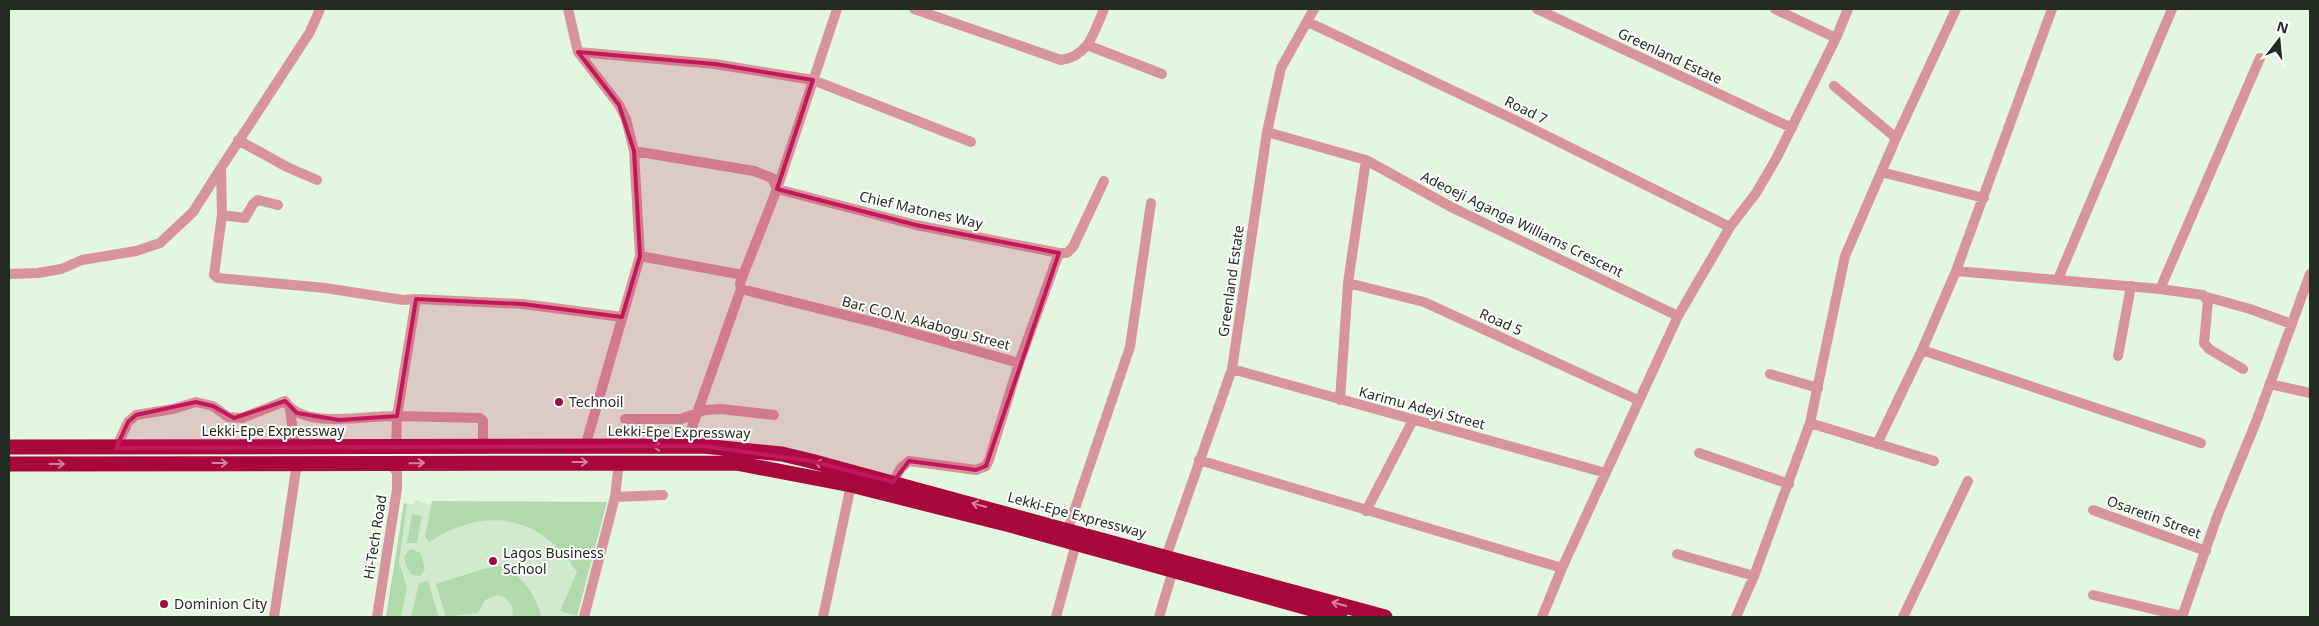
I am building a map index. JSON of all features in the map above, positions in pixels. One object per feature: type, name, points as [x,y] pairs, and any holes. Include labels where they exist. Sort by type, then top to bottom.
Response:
[{"type":"highway","name":"Lekki-Epe Expressway","points":[[9,447],[685,446],[729,448],[782,454],[893,482],[1166,557],[1284,596],[1340,617]]},
{"type":"highway","name":"Lekki-Epe Expressway","points":[[9,464],[297,462],[736,463],[851,485],[1173,570],[1386,617]]},
{"type":"street","points":[[9,274],[38,274],[61,269],[82,260],[136,251],[160,243],[193,212],[238,140],[310,32],[320,9]]},
{"type":"street","points":[[568,9],[578,52],[619,104],[626,119],[634,151],[640,256],[586,447]]},
{"type":"street","points":[[685,446],[741,289],[740,283],[777,189],[838,9]]},
{"type":"street","points":[[914,9],[1061,60],[1080,54],[1087,45],[1104,9]]},
{"type":"street","name":"Greenland Estate","points":[[1166,557],[1232,369],[1267,132],[1281,68],[1314,9]]},
{"type":"street","name":"Greenland Estate","points":[[1537,9],[1792,128]]},
{"type":"street","points":[[1775,9],[1836,38]]},
{"type":"street","points":[[1542,617],[1562,568],[1678,316],[1730,227],[1756,192],[1792,128],[1848,9]]},
{"type":"street","points":[[1736,617],[1754,576],[1810,423],[1845,256],[1896,138],[1956,9]]},
{"type":"street","points":[[1877,444],[1922,350],[1956,271],[2052,9]]},
{"type":"street","points":[[2058,279],[2172,9]]},
{"type":"street","name":"Road 7","points":[[1308,22],[1515,120],[1730,227]]},
{"type":"street","points":[[1087,45],[1162,74]]},
{"type":"street","points":[[578,52],[715,64],[813,80],[971,142]]},
{"type":"street","points":[[2160,289],[2260,58]]},
{"type":"street","points":[[1834,86],[1896,138]]},
{"type":"street","name":"Adeoeji Aganga Williams Crescent","points":[[1267,132],[1366,160],[1453,208],[1678,316]]},
{"type":"street","points":[[238,140],[287,167],[317,180]]},
{"type":"street","points":[[634,151],[764,174],[772,178],[777,189]]},
{"type":"street","points":[[1340,400],[1348,283],[1366,160]]},
{"type":"street","points":[[222,168],[222,215],[214,270],[214,275],[218,278],[325,288],[403,300],[524,304],[622,317]]},
{"type":"street","points":[[1881,172],[1984,198]]},
{"type":"street","points":[[1059,254],[1067,253],[1073,247],[1104,181]]},
{"type":"street","name":"Chief Matones Way","points":[[777,189],[916,225],[1059,254]]},
{"type":"street","points":[[222,215],[245,218],[253,204],[258,200],[278,205]]},
{"type":"street","points":[[1068,529],[1130,347],[1151,203]]},
{"type":"street","name":"Bar. C.O.N. Akabogu Street","points":[[741,289],[881,324],[1019,363],[1059,254]]},
{"type":"street","points":[[640,256],[743,275]]},
{"type":"street","points":[[1956,271],[2160,289],[2207,297],[2250,309],[2292,324]]},
{"type":"street","points":[[2094,595],[2182,617],[2310,274]]},
{"type":"street","name":"Road 5","points":[[1348,283],[1424,302],[1638,400]]},
{"type":"street","points":[[2118,356],[2131,286]]},
{"type":"street","points":[[2207,297],[2204,343],[2209,349],[2243,369]]},
{"type":"street","points":[[396,447],[396,416],[416,299]]},
{"type":"street","points":[[1922,350],[2201,443]]},
{"type":"street","points":[[893,482],[901,468],[909,461],[976,470],[986,466],[993,451],[1019,363]]},
{"type":"street","name":"Karimu Adeyi Street","points":[[1232,369],[1606,473]]},
{"type":"street","points":[[1770,374],[1818,388]]},
{"type":"street","points":[[2270,384],[2310,393]]},
{"type":"street","points":[[116,448],[128,422],[136,415],[173,409],[196,402],[213,406],[234,418],[242,418],[285,401],[290,409],[294,447]]},
{"type":"street","points":[[290,409],[297,413],[338,420],[379,415],[480,418],[483,421],[484,447]]},
{"type":"street","points":[[625,419],[681,418],[697,412],[721,409],[774,415]]},
{"type":"street","points":[[1366,511],[1413,420]]},
{"type":"street","points":[[1810,423],[1934,460]]},
{"type":"street","points":[[1699,453],[1789,484]]},
{"type":"street","points":[[1199,460],[1562,568]]},
{"type":"street","points":[[274,617],[297,462]]},
{"type":"street","points":[[584,617],[615,497],[619,462]]},
{"type":"street","name":"Hi-Tech Road","points":[[377,617],[397,489],[397,473],[391,463]]},
{"type":"street","points":[[1903,617],[1968,481]]},
{"type":"street","points":[[823,617],[851,485]]},
{"type":"street","points":[[615,497],[663,495]]},
{"type":"street","name":"Osaretin Street","points":[[2093,510],[2206,551]]},
{"type":"street","points":[[1056,617],[1076,543]]},
{"type":"street","points":[[1677,554],[1754,576]]},
{"type":"street","points":[[1159,617],[1173,570]]},
{"type":"highlighted area","points":[[578,52],[715,64],[813,80],[777,189],[916,225],[1059,253],[986,466],[976,470],[909,461],[893,482],[811,461],[703,446],[116,448],[128,422],[136,415],[196,402],[213,406],[234,418],[285,401],[297,413],[339,420],[397,416],[416,299],[523,304],[622,317],[640,256],[634,151],[619,105]]},
{"type":"shaded area","name":"Lagos Business School","points":[[415,500],[431,505],[432,501],[607,502],[577,617],[386,617],[404,503],[414,505]]},
{"type":"green space","points":[[432,501],[607,502],[577,616],[560,611],[577,572],[562,553],[546,538],[529,528],[510,522],[491,520],[471,523],[429,542],[425,537]]},
{"type":"green space","points":[[404,503],[407,504],[399,562],[407,587],[401,617],[386,617]]},
{"type":"green space","points":[[412,514],[422,516],[417,543],[407,543]]},
{"type":"green space","points":[[410,549],[421,553],[425,569],[420,576],[412,575],[407,568],[404,557]]},
{"type":"green space","points":[[498,566],[521,579],[531,592],[542,617],[512,617],[512,606],[505,598],[498,595],[485,600],[478,613],[446,617],[436,584]]},
{"type":"green space","points":[[428,581],[439,617],[411,617],[419,583]]},
{"type":"place","name":"Technoil","points":[[559,402]]},
{"type":"place","name":"Lagos Business School","points":[[493,561]]},
{"type":"place","name":"Dominion City","points":[[164,604]]}]
